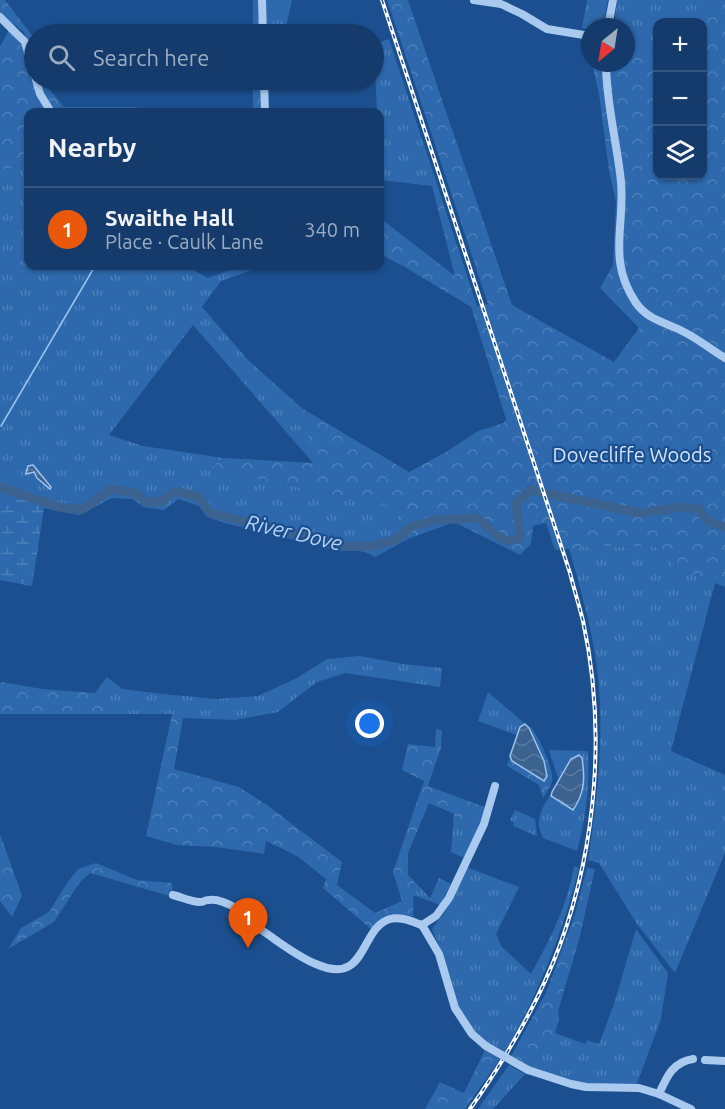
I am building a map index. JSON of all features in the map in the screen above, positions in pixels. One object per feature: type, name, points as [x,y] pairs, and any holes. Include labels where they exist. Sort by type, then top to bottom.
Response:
[{"type":"street","points":[[262,0],[263,24]]},
{"type":"street","points":[[474,0],[501,4],[547,29],[581,35]]},
{"type":"street","points":[[610,18],[613,0]]},
{"type":"street","points":[[0,17],[24,41]]},
{"type":"street","points":[[607,72],[622,195],[618,251],[623,277],[636,303],[650,318],[682,331],[725,358]]},
{"type":"street","points":[[39,90],[49,108]]},
{"type":"street","points":[[264,90],[265,108]]},
{"type":"street","points":[[422,925],[436,916],[449,898],[484,825],[495,786]]},
{"type":"street","points":[[173,895],[201,902],[209,900],[226,904],[250,917],[260,929],[307,959],[329,968],[341,969],[353,964],[379,927],[391,919],[406,919],[422,925],[439,954],[455,1008],[472,1034],[486,1046],[528,1070],[572,1084],[596,1088],[639,1088],[659,1094],[691,1109]]},
{"type":"street","points":[[659,1094],[674,1066],[682,1061],[693,1059]]},
{"type":"street","points":[[705,1060],[725,1061]]},
{"type":"green space","points":[[0,0],[5,0],[24,25],[24,32],[0,14]]},
{"type":"green space","points":[[253,0],[260,0],[260,24],[253,24]]},
{"type":"green space","points":[[265,0],[292,0],[286,24],[266,24]]},
{"type":"green space","name":"Dovecliffe Woods","points":[[387,0],[408,0],[512,305],[614,362],[639,328],[600,288],[613,265],[616,202],[594,72],[606,72],[610,75],[610,72],[635,72],[635,48],[653,51],[653,180],[707,180],[707,18],[698,18],[720,0],[725,0],[725,587],[677,568],[656,547],[594,546],[555,550],[546,523],[533,526],[531,544],[520,555],[454,522],[408,539],[402,524],[405,508],[209,470],[223,458],[313,463],[303,409],[409,472],[478,431],[504,423],[506,419],[471,307],[384,256],[384,221],[455,276],[432,186],[433,172],[477,306],[488,304]]},
{"type":"green space","points":[[587,0],[608,0],[605,18],[584,18]]},
{"type":"green space","points":[[617,0],[720,0],[698,18],[653,18],[653,51],[635,48],[635,18],[615,18]]},
{"type":"green space","points":[[9,30],[24,52],[24,90],[38,90],[47,108],[24,108],[24,167],[0,170],[0,47]]},
{"type":"green space","points":[[389,39],[433,172],[432,186],[384,180],[384,108],[377,108],[376,90],[384,90],[384,41]]},
{"type":"green space","points":[[41,90],[50,90],[64,107],[140,108],[52,108]]},
{"type":"green space","points":[[253,90],[261,90],[261,108],[253,108]]},
{"type":"green space","points":[[24,167],[24,270],[193,270],[208,278],[229,270],[252,270],[221,281],[202,307],[249,361],[303,409],[314,464],[193,325],[109,435],[143,446],[223,458],[210,470],[405,508],[402,524],[408,539],[375,557],[363,552],[341,551],[225,523],[207,517],[199,506],[178,499],[164,510],[143,507],[133,499],[112,498],[79,515],[44,508],[0,490],[0,170]]},
{"type":"green space","points":[[0,490],[44,508],[32,586],[0,580]]},
{"type":"green space","points":[[656,547],[677,568],[715,583],[671,751],[725,775],[725,853],[675,973],[637,924],[599,863],[588,860],[599,763],[599,685],[589,626],[569,548]]},
{"type":"green space","points":[[360,656],[442,668],[440,687],[345,673],[317,682],[278,712],[235,720],[183,718],[171,714],[127,714],[95,693],[107,677],[122,689],[216,699],[258,696],[297,678],[327,659]]},
{"type":"green space","points":[[0,683],[42,689],[95,693],[127,714],[0,714]]},
{"type":"green space","points":[[488,692],[525,724],[516,735],[478,721]]},
{"type":"green space","points":[[172,714],[183,718],[174,769],[239,787],[267,805],[342,862],[337,885],[375,913],[402,901],[393,872],[424,781],[402,770],[408,744],[435,747],[436,729],[442,730],[441,748],[428,786],[485,807],[481,824],[453,827],[454,814],[429,803],[408,853],[408,875],[414,881],[413,916],[392,915],[372,930],[323,888],[326,879],[297,856],[266,841],[264,854],[216,847],[177,845],[146,836]]},
{"type":"green space","points":[[531,727],[551,769],[551,783],[543,798],[539,785],[507,766],[510,756],[512,761],[544,781],[546,768],[529,728]]},
{"type":"green space","points":[[549,750],[588,751],[587,802],[577,851],[543,838],[540,831],[540,815],[552,792],[551,796],[572,809],[583,785],[582,758],[575,756],[563,771],[559,781]]},
{"type":"green space","points":[[515,810],[535,819],[537,836],[513,826],[514,823],[510,820]]},
{"type":"green space","points":[[481,824],[465,858],[451,852],[453,827]]},
{"type":"green space","points":[[0,834],[22,896],[12,917],[0,901]]},
{"type":"green space","points":[[96,863],[137,880],[172,883],[173,897],[90,873],[80,882],[54,922],[8,949],[21,928],[49,912],[78,869]]},
{"type":"green space","points":[[574,866],[579,868],[557,939],[539,985],[505,1052],[470,1028],[459,1010],[443,955],[432,929],[444,913],[466,867],[519,887],[496,934],[501,946],[531,974],[562,909]]},
{"type":"green space","points":[[587,868],[595,869],[579,940],[558,1011],[559,1019],[555,1033],[547,1039],[530,1068],[511,1056],[546,993],[575,914]]},
{"type":"green space","points":[[439,878],[451,884],[440,905],[413,895],[414,881],[430,898]]},
{"type":"green space","points":[[636,929],[668,973],[661,1019],[636,1086],[597,1086],[571,1082],[530,1068],[547,1039],[555,1033],[585,1044],[587,1040],[599,1044],[614,1004]]},
{"type":"green space","points":[[485,1050],[500,1059],[465,1109],[425,1109],[440,1082],[464,1093]]},
{"type":"green space","points":[[509,1065],[525,1074],[493,1109],[478,1109]]},
{"type":"water","points":[[33,465],[51,487],[50,489],[37,478],[34,472],[26,474],[28,466]]},
{"type":"water","points":[[525,724],[544,761],[547,776],[544,781],[512,761],[510,756],[520,727]]},
{"type":"water","points":[[579,755],[582,758],[584,772],[583,785],[573,810],[551,796],[571,759]]},
{"type":"waterway","points":[[1,426],[93,270]]},
{"type":"waterway","name":"River Dove","points":[[0,487],[58,507],[81,510],[112,489],[136,493],[146,502],[161,502],[174,491],[199,497],[210,513],[345,546],[371,546],[396,540],[410,527],[435,520],[478,518],[493,533],[506,541],[520,538],[516,503],[530,490],[640,513],[683,507],[699,509],[706,520],[725,527]]},
{"type":"railway","points":[[382,0],[570,573],[583,621],[594,702],[596,743],[590,826],[573,906],[542,988],[508,1050],[470,1109]]},
{"type":"place","name":"Swaithe Hall","points":[[248,948]]}]
